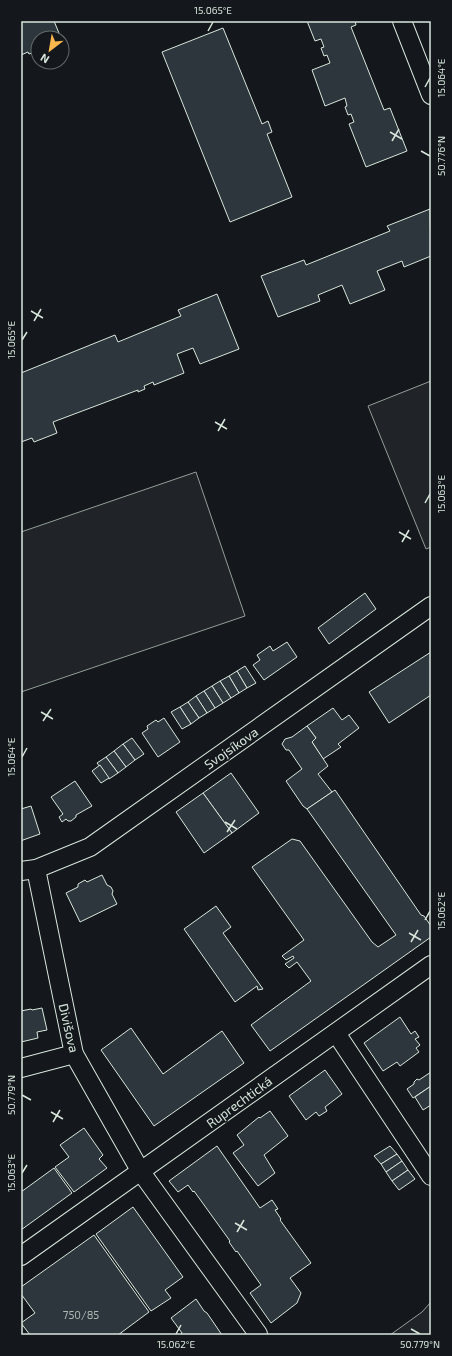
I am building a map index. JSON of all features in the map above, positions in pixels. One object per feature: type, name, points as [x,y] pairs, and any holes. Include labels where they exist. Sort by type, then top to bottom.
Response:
[{"type":"street","points":[[402,21],[431,95]]},
{"type":"street","name":"Svojsíkova","points":[[29,870],[90,847],[431,606]]},
{"type":"street","name":"Divišova","points":[[29,870],[74,1054],[141,1172]]},
{"type":"street","name":"Ruprechtická","points":[[21,1256],[431,965]]},
{"type":"street","points":[[336,1033],[431,1176]]},
{"type":"street","points":[[21,1068],[74,1054]]},
{"type":"street","points":[[141,1172],[258,1334],[256,1335]]},
{"type":"shaded area","points":[[431,381],[431,547],[426,549],[368,406]]},
{"type":"shaded area","points":[[196,472],[245,616],[21,692],[21,532]]},
{"type":"shaded area","points":[[431,1302],[431,1335],[390,1335],[422,1312]]},
{"type":"building","points":[[21,21],[54,21],[58,30],[30,30],[30,54],[28,52],[21,55]]},
{"type":"building","points":[[307,21],[355,21],[356,25],[351,27],[384,110],[390,108],[407,151],[366,167],[349,124],[354,122],[351,114],[348,115],[345,107],[347,106],[345,98],[325,106],[312,70],[330,63],[327,55],[324,56],[321,48],[324,47],[321,39],[315,41]]},
{"type":"building","points":[[223,28],[262,124],[268,121],[272,132],[267,134],[292,197],[230,222],[162,52]]},
{"type":"building","points":[[430,209],[431,256],[404,267],[402,261],[377,271],[385,290],[350,304],[342,285],[318,295],[320,301],[278,317],[261,276],[304,260],[306,265],[390,231],[387,226]]},
{"type":"building","points":[[217,294],[239,349],[200,364],[193,348],[177,354],[184,373],[154,385],[153,382],[144,386],[145,389],[138,392],[138,390],[53,422],[57,433],[34,442],[32,438],[21,442],[21,373],[115,335],[118,342],[181,316],[178,310]]},
{"type":"building","points":[[365,593],[376,609],[329,644],[318,628]]},
{"type":"building","points":[[287,642],[297,657],[264,680],[253,665],[260,660],[257,655],[270,646],[273,651]]},
{"type":"building","points":[[431,652],[431,695],[389,723],[369,692]]},
{"type":"building","points":[[245,666],[256,683],[247,688],[237,671]]},
{"type":"building","points":[[237,671],[247,688],[239,693],[229,676]]},
{"type":"building","points":[[229,676],[239,693],[231,698],[220,681]]},
{"type":"building","points":[[220,681],[231,698],[223,703],[212,686]]},
{"type":"building","points":[[212,686],[223,703],[215,708],[204,691]]},
{"type":"building","points":[[204,691],[215,708],[207,713],[196,696]]},
{"type":"building","points":[[196,696],[207,713],[199,718],[188,702]]},
{"type":"building","points":[[188,702],[199,718],[191,724],[180,707]]},
{"type":"building","points":[[180,707],[191,724],[182,729],[171,712]]},
{"type":"building","points":[[333,708],[342,720],[349,715],[359,728],[338,744],[341,747],[323,759],[312,742],[316,738],[307,726]]},
{"type":"building","points":[[164,718],[180,742],[158,757],[142,733],[148,729],[147,726],[156,720],[158,722]]},
{"type":"building","points":[[307,726],[316,738],[312,742],[328,766],[318,774],[332,792],[307,809],[303,806],[286,781],[302,769],[289,750],[286,750],[282,744],[285,739],[292,737]]},
{"type":"building","points":[[132,738],[144,754],[135,760],[123,744]]},
{"type":"building","points":[[123,744],[135,760],[126,767],[114,751]]},
{"type":"building","points":[[114,751],[126,767],[118,773],[106,757]]},
{"type":"building","points":[[106,757],[118,773],[109,779],[97,763]]},
{"type":"building","points":[[100,765],[109,778],[101,783],[92,771]]},
{"type":"building","points":[[231,773],[259,813],[232,833],[203,793]]},
{"type":"building","points":[[75,781],[92,806],[76,815],[76,817],[71,821],[66,819],[62,822],[59,817],[63,814],[51,797]]},
{"type":"building","points":[[335,790],[421,915],[424,916],[431,926],[431,937],[270,1051],[251,1025],[311,981],[297,962],[289,968],[285,964],[294,958],[293,956],[286,960],[282,956],[304,940],[252,867],[292,839],[300,841],[372,942],[378,947],[396,935],[307,809]]},
{"type":"building","points":[[203,793],[232,833],[204,853],[176,812]]},
{"type":"building","points":[[31,806],[40,834],[21,842],[21,809]]},
{"type":"building","points":[[102,875],[107,885],[111,887],[113,891],[112,894],[117,904],[80,922],[66,893],[78,887],[78,884],[85,880],[87,882]]},
{"type":"building","points":[[216,906],[231,927],[223,933],[263,989],[258,990],[257,986],[235,1002],[184,929]]},
{"type":"building","points":[[42,1008],[47,1030],[37,1032],[38,1038],[21,1042],[21,1011]]},
{"type":"building","points":[[400,1017],[411,1034],[415,1031],[419,1037],[415,1039],[420,1045],[416,1048],[419,1052],[400,1066],[397,1062],[383,1071],[364,1043]]},
{"type":"building","points":[[131,1028],[163,1074],[222,1031],[244,1063],[154,1126],[101,1050]]},
{"type":"building","points":[[325,1070],[342,1094],[325,1107],[327,1111],[319,1116],[316,1112],[306,1120],[289,1096]]},
{"type":"building","points":[[431,1072],[431,1086],[413,1098],[407,1089],[414,1084],[417,1079],[419,1080]]},
{"type":"building","points":[[431,1086],[431,1105],[423,1110],[415,1097]]},
{"type":"building","points":[[270,1111],[288,1136],[264,1155],[275,1173],[258,1186],[233,1153],[244,1145],[237,1135],[259,1117],[260,1118]]},
{"type":"building","points":[[84,1128],[103,1155],[99,1159],[107,1168],[74,1192],[55,1167],[69,1157],[60,1145]]},
{"type":"building","points":[[217,1146],[260,1208],[272,1200],[278,1209],[275,1210],[281,1219],[280,1220],[311,1263],[290,1278],[301,1293],[297,1303],[271,1323],[250,1293],[261,1285],[237,1251],[236,1252],[229,1242],[230,1241],[188,1185],[178,1192],[169,1181]]},
{"type":"building","points":[[390,1146],[397,1154],[381,1164],[374,1156]]},
{"type":"building","points":[[397,1154],[402,1161],[386,1172],[381,1164]]},
{"type":"building","points":[[402,1161],[408,1170],[392,1181],[386,1172]]},
{"type":"building","points":[[54,1168],[72,1193],[21,1230],[21,1192]]},
{"type":"building","points":[[408,1170],[415,1179],[399,1190],[392,1181]]},
{"type":"building","points":[[133,1207],[183,1277],[165,1290],[171,1298],[151,1311],[96,1234]]},
{"type":"building","points":[[94,1235],[149,1312],[118,1335],[30,1335],[21,1323],[35,1313],[21,1294],[21,1287]]},
{"type":"building","points":[[196,1299],[222,1335],[180,1335],[182,1333],[171,1318]]}]
